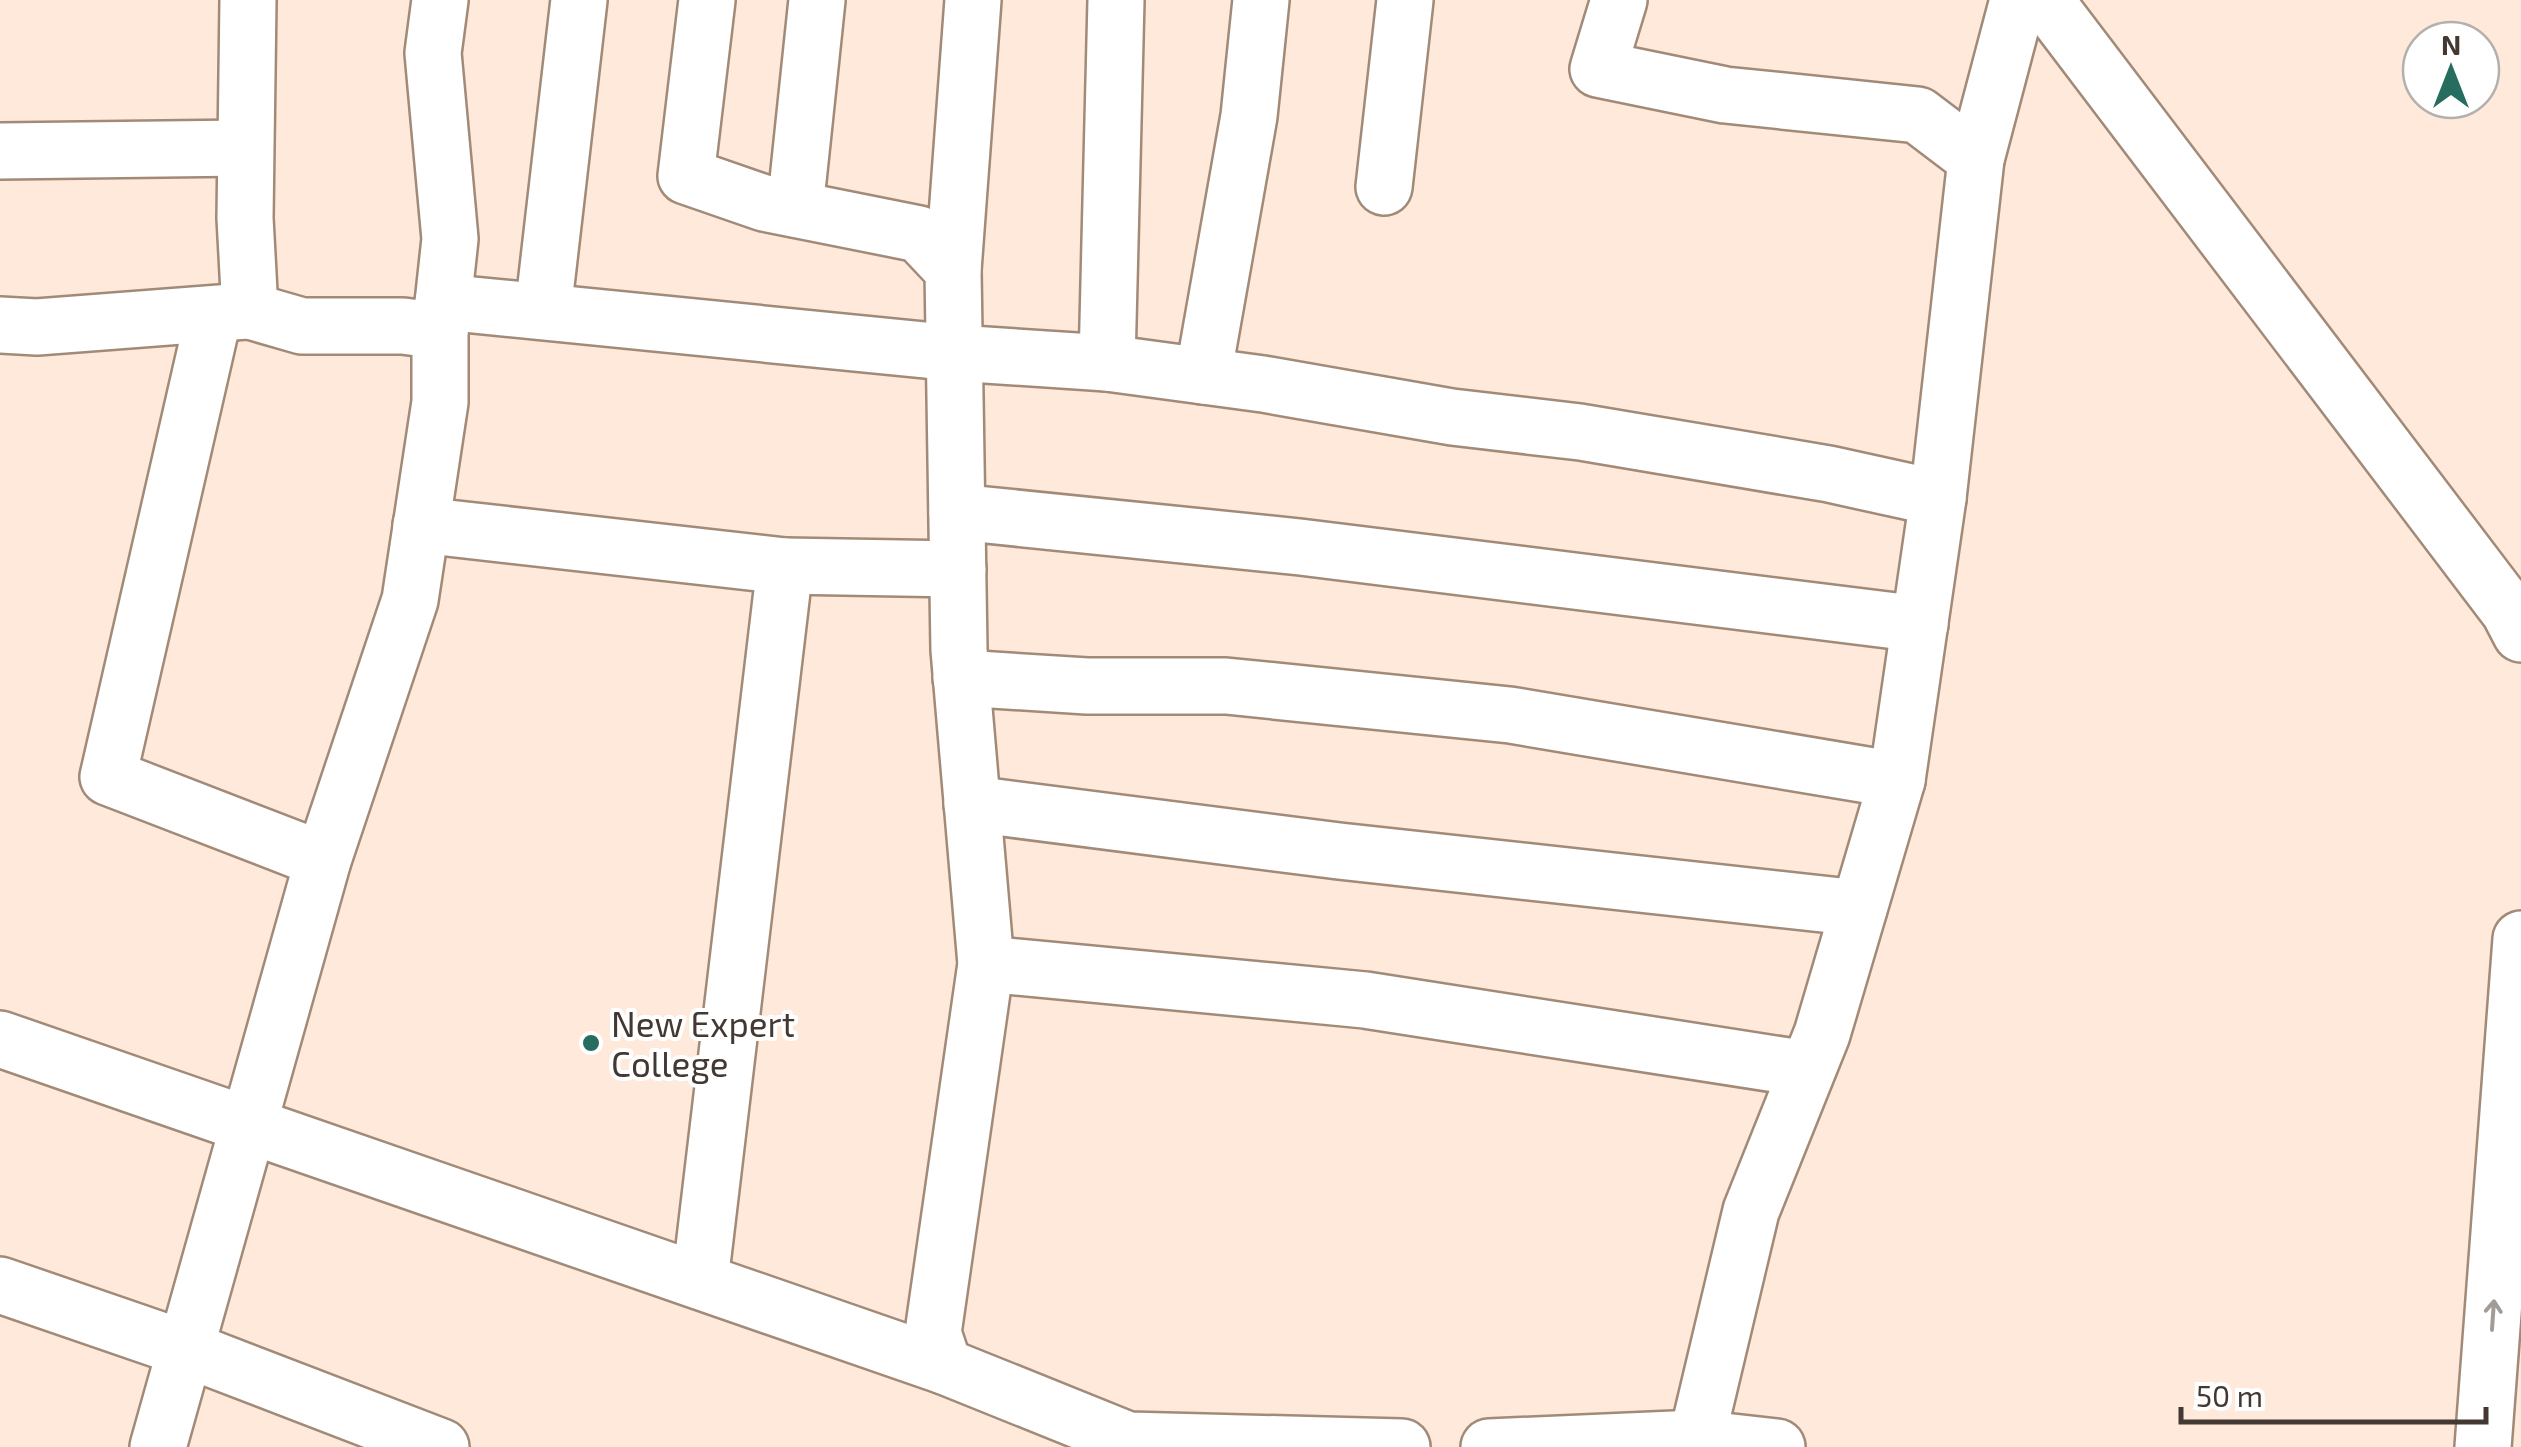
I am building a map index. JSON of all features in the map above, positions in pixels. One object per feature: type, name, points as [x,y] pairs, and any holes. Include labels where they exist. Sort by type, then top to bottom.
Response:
[{"type":"street","points":[[248,0],[245,218],[232,312],[108,777],[323,860]]},
{"type":"street","points":[[158,1447],[323,860],[410,600],[440,402],[441,316],[450,239],[433,53],[440,0]]},
{"type":"street","points":[[543,311],[579,0]]},
{"type":"street","points":[[708,0],[686,176],[764,203],[919,234],[952,270]]},
{"type":"street","points":[[794,209],[817,0]]},
{"type":"street","points":[[944,1366],[934,1333],[986,964],[961,678],[952,270],[973,0]]},
{"type":"street","points":[[1107,363],[1116,0]]},
{"type":"street","points":[[1203,376],[1250,116],[1261,0]]},
{"type":"street","points":[[1384,187],[1405,0]]},
{"type":"street","points":[[1619,0],[1598,69],[1725,95],[1918,115],[1976,159]]},
{"type":"street","points":[[1697,1438],[1751,1211],[1822,1034],[1896,780],[1938,498],[1976,159],[2018,0]]},
{"type":"street","points":[[2046,0],[2509,612],[2521,634]]},
{"type":"street","points":[[0,150],[245,148]]},
{"type":"street","points":[[0,325],[37,326],[232,312],[302,326],[403,326],[441,316],[543,311],[954,353],[1107,363],[1452,417],[1580,432],[1829,474],[1938,498]]},
{"type":"street","points":[[956,512],[1320,550],[1920,624]]},
{"type":"street","points":[[421,525],[785,566],[958,569]]},
{"type":"street","points":[[700,1281],[785,566]]},
{"type":"street","points":[[961,678],[1087,686],[1226,686],[1510,715],[1896,780]]},
{"type":"street","points":[[972,804],[1339,851],[1859,908]]},
{"type":"street","points":[[2483,1447],[2521,939]]},
{"type":"street","points":[[986,964],[1365,1000],[1807,1069]]},
{"type":"street","points":[[0,1038],[944,1366],[1044,1426],[1128,1440],[1402,1447]]},
{"type":"street","points":[[0,1285],[186,1350],[441,1447]]},
{"type":"street","points":[[1490,1447],[1697,1438],[1777,1447]]},
{"type":"place","name":"New Expert College","points":[[591,1043]]}]
